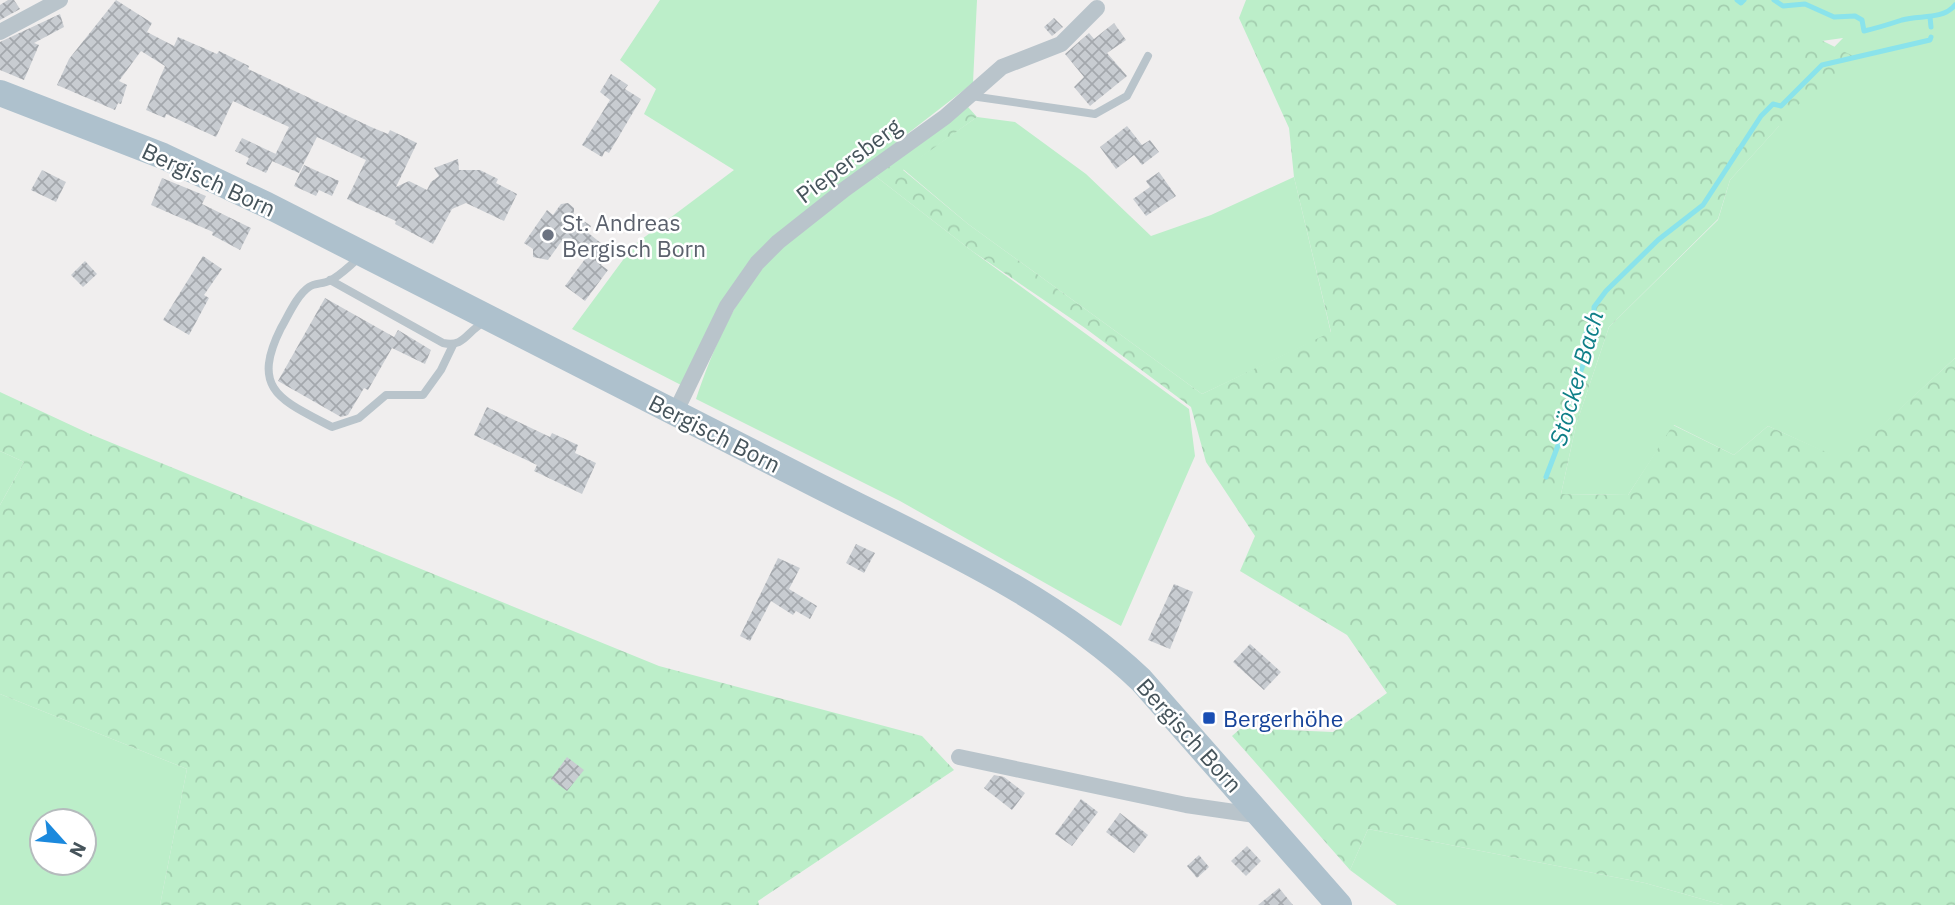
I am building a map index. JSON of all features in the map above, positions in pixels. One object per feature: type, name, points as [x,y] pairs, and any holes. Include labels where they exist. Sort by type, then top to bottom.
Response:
[{"type":"main road","name":"Bergisch Born","points":[[0,93],[209,176],[492,318],[972,566],[1075,626],[1125,665],[1202,746],[1339,905]]},
{"type":"street","points":[[0,32],[60,0]]},
{"type":"street","name":"Piepersberg","points":[[675,413],[712,333],[757,263],[778,242],[971,96],[1002,67],[1061,44],[1102,4]]},
{"type":"street","points":[[959,757],[1186,805],[1260,811]]},
{"type":"lane","points":[[971,96],[1095,114],[1127,96],[1148,56]]},
{"type":"lane","points":[[365,254],[330,280],[310,286],[302,293],[268,357],[267,378],[271,387],[288,404],[332,427],[359,418],[386,395],[423,395],[441,370],[453,345]]},
{"type":"lane","points":[[330,280],[427,337],[453,345],[463,341],[471,328],[492,318]]},
{"type":"green space","points":[[660,0],[977,0],[973,83],[774,237],[681,385],[572,329],[634,245],[734,170],[644,114],[656,89],[620,60]]},
{"type":"green space","points":[[1246,0],[1758,0],[1787,23],[1865,62],[1799,104],[1730,180],[1718,219],[1609,327],[1576,425],[1561,494],[1628,495],[1673,425],[1734,455],[1768,426],[1844,460],[1955,358],[1955,905],[1723,905],[1645,883],[1368,829],[1350,870],[1232,736],[1241,728],[1333,732],[1387,693],[1347,635],[1240,571],[1255,536],[1206,462],[1191,407],[1085,328],[972,251],[874,175],[968,107],[977,117],[903,170],[968,224],[1202,394],[1331,332],[1294,177],[1289,128],[1239,18]]},
{"type":"green space","points":[[1740,0],[1955,0],[1955,358],[1844,461],[1768,426],[1734,455],[1674,425],[1628,495],[1561,494],[1576,425],[1609,327],[1718,220],[1730,180],[1779,126],[1768,115],[1843,38],[1786,46]]},
{"type":"green space","points":[[977,117],[1015,122],[1086,174],[1151,236],[1211,215],[1294,177],[1331,333],[1202,394],[968,224],[903,169]]},
{"type":"green space","points":[[874,175],[972,251],[1189,409],[1195,456],[1121,626],[900,501],[696,399],[730,317],[754,279],[794,235]]},
{"type":"green space","points":[[0,392],[90,434],[659,666],[922,736],[954,770],[758,901],[759,905],[160,905],[187,769],[0,694],[0,505],[24,462],[0,451]]},
{"type":"green space","points":[[0,451],[24,462],[0,505]]},
{"type":"green space","points":[[0,694],[187,769],[160,905],[0,905]]},
{"type":"green space","points":[[1368,829],[1645,883],[1723,905],[1397,905],[1350,870]]},
{"type":"building","points":[[14,0],[20,9],[0,20],[0,5]]},
{"type":"building","points":[[116,0],[152,23],[147,32],[174,46],[178,37],[217,54],[219,51],[249,66],[248,69],[371,127],[388,134],[390,130],[417,143],[396,187],[409,181],[427,190],[431,182],[439,176],[434,168],[458,159],[459,170],[480,170],[498,179],[496,183],[517,194],[504,221],[466,203],[452,209],[433,244],[395,224],[396,221],[347,199],[366,160],[317,137],[299,173],[272,161],[289,127],[233,101],[216,137],[166,114],[165,118],[146,110],[165,66],[141,51],[119,81],[127,85],[121,104],[118,103],[115,110],[57,85],[69,59]]},
{"type":"building","points":[[60,14],[64,27],[34,43],[39,45],[24,80],[0,70],[0,42]]},
{"type":"building","points":[[1054,18],[1063,27],[1052,36],[1044,27]]},
{"type":"building","points":[[1114,23],[1126,40],[1107,53],[1127,76],[1090,106],[1074,87],[1084,77],[1065,54],[1089,33],[1094,39]]},
{"type":"building","points":[[611,74],[628,85],[625,89],[641,99],[609,153],[605,151],[602,157],[582,145],[610,100],[600,92]]},
{"type":"building","points":[[1127,126],[1142,145],[1150,140],[1159,152],[1142,165],[1134,155],[1116,169],[1100,147]]},
{"type":"building","points":[[242,138],[276,154],[266,173],[246,164],[249,158],[235,151]]},
{"type":"building","points":[[304,165],[339,181],[332,196],[319,190],[316,196],[294,186]]},
{"type":"building","points":[[42,170],[66,182],[56,202],[31,190]]},
{"type":"building","points":[[1159,172],[1176,196],[1146,216],[1133,199],[1150,187],[1146,181]]},
{"type":"building","points":[[162,178],[206,196],[202,204],[251,228],[240,250],[212,235],[213,232],[151,205]]},
{"type":"building","points":[[568,203],[574,208],[574,214],[591,226],[587,232],[611,251],[601,265],[608,270],[585,301],[565,286],[585,259],[561,242],[548,260],[533,257],[533,249],[524,243],[547,210],[553,215],[561,204]]},
{"type":"building","points":[[203,256],[222,269],[204,295],[209,298],[189,335],[163,320]]},
{"type":"building","points":[[85,261],[97,274],[83,287],[71,275]]},
{"type":"building","points":[[325,298],[394,337],[398,330],[431,350],[425,364],[392,348],[368,390],[364,388],[348,415],[341,417],[278,381]]},
{"type":"building","points":[[487,407],[550,437],[552,433],[578,445],[575,453],[596,463],[582,494],[534,471],[537,465],[474,435]]},
{"type":"building","points":[[856,544],[875,553],[864,573],[846,563]]},
{"type":"building","points":[[778,558],[800,568],[789,589],[817,606],[810,619],[796,611],[793,615],[771,601],[750,641],[740,636]]},
{"type":"building","points":[[1174,584],[1193,592],[1170,649],[1148,640]]},
{"type":"building","points":[[1250,644],[1281,672],[1264,690],[1233,662]]},
{"type":"building","points":[[567,757],[584,770],[567,791],[551,779]]},
{"type":"building","points":[[994,775],[1004,777],[1025,793],[1012,810],[984,788]]},
{"type":"building","points":[[1081,799],[1098,812],[1072,846],[1055,834]]},
{"type":"building","points":[[1120,813],[1148,835],[1134,853],[1106,832]]},
{"type":"building","points":[[1247,846],[1261,861],[1246,876],[1231,861]]},
{"type":"building","points":[[1199,855],[1209,867],[1197,878],[1187,866]]},
{"type":"building","points":[[1279,888],[1293,905],[1258,905]]},
{"type":"waterway","points":[[1737,0],[1741,3],[1744,0]]},
{"type":"waterway","points":[[1774,0],[1783,6],[1805,4],[1834,17],[1855,16],[1862,20],[1864,31],[1902,20],[1938,15],[1955,5]]},
{"type":"waterway","name":"Stöcker Bach","points":[[1930,17],[1931,27]]},
{"type":"waterway","name":"Stöcker Bach","points":[[1546,477],[1562,435],[1563,417],[1583,365],[1586,333],[1594,320],[1594,307],[1606,291],[1658,240],[1703,205],[1761,116],[1773,104],[1781,106],[1822,65],[1930,40],[1931,37]]},
{"type":"place","name":"St. Andreas Bergisch Born","points":[[548,235]]},
{"type":"place","name":"Bergerhöhe","points":[[1209,718]]}]
